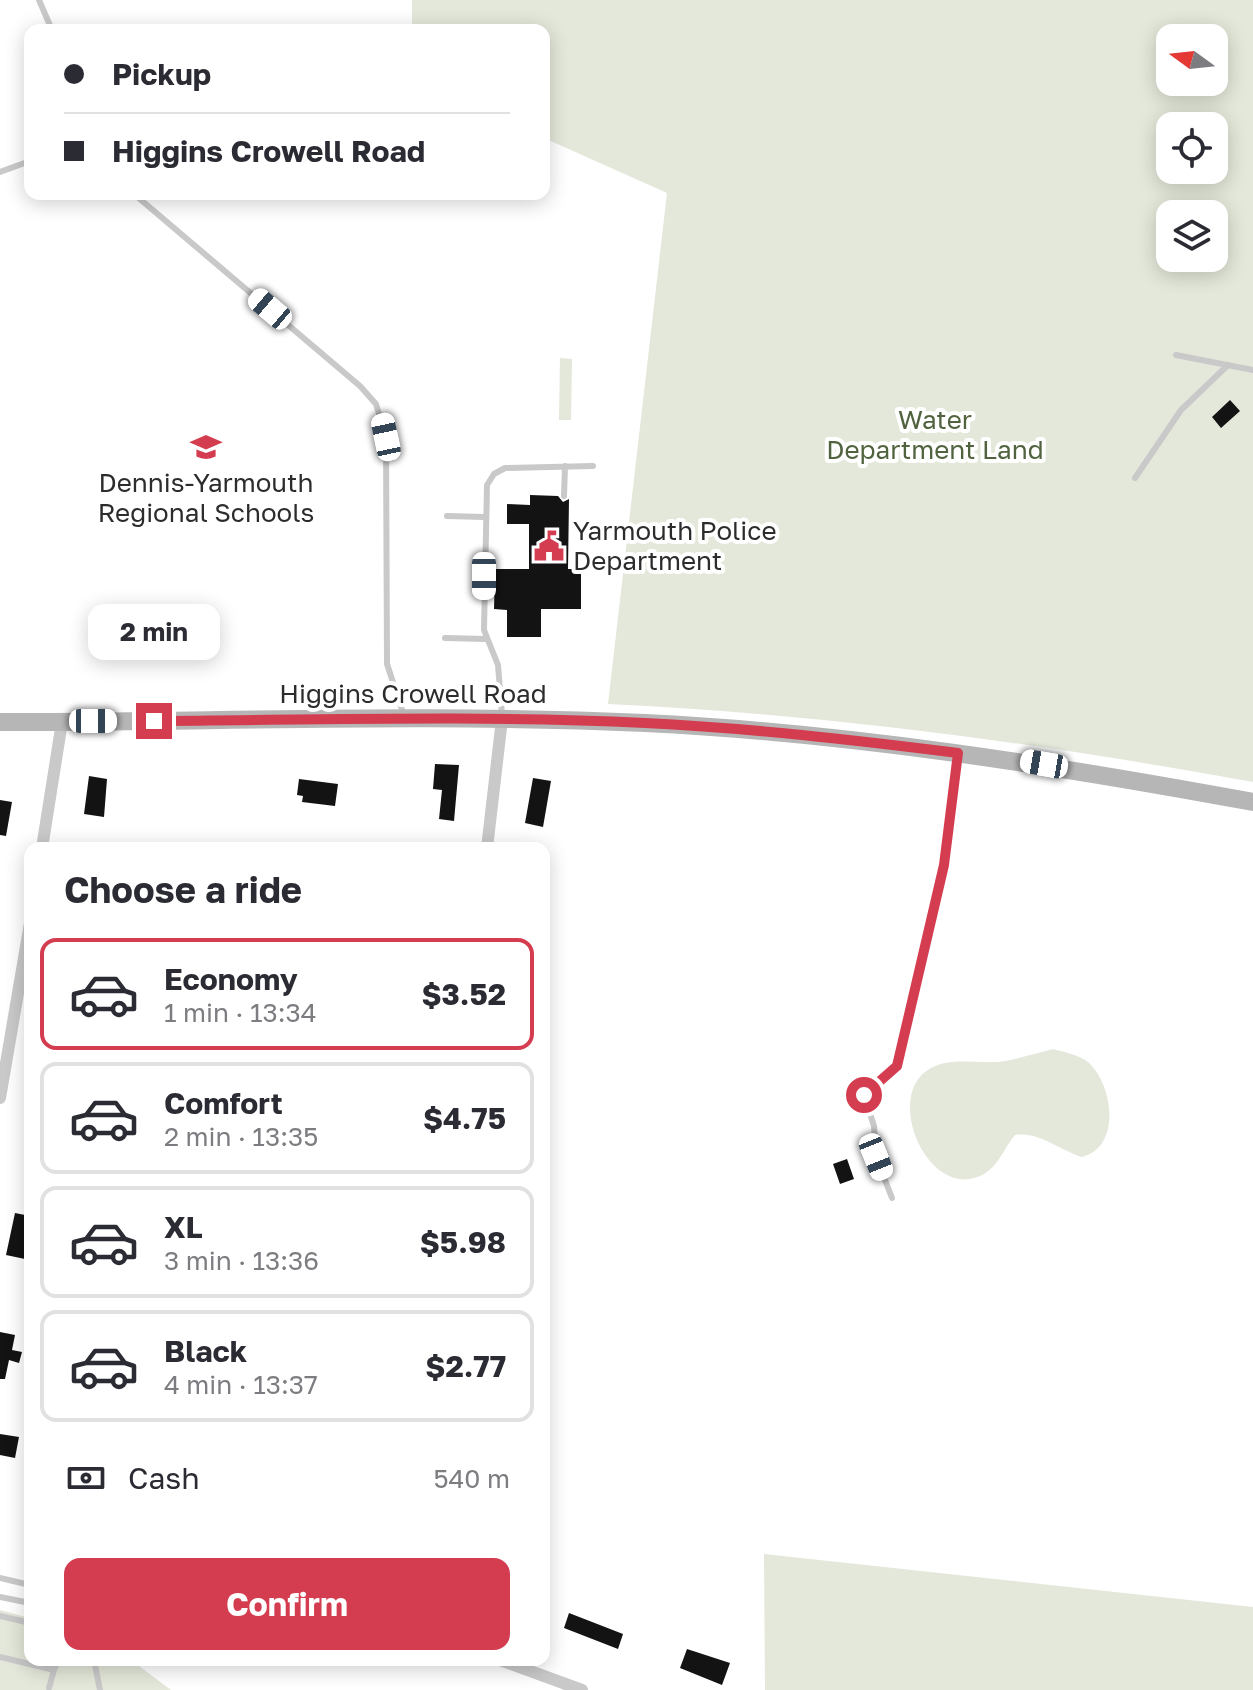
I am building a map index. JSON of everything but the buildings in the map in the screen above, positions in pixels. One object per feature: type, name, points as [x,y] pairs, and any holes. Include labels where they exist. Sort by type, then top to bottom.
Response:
[{"type":"main road","name":"Higgins Crowell Road","points":[[0,722],[502,719],[718,728],[1020,760],[1253,802]]},
{"type":"street","points":[[488,842],[502,719]]},
{"type":"street","points":[[43,842],[62,722]]},
{"type":"street","points":[[0,1098],[24,962]]},
{"type":"street","points":[[516,1666],[582,1690]]},
{"type":"lane","points":[[39,0],[49,24]]},
{"type":"lane","points":[[0,172],[24,163]]},
{"type":"lane","points":[[141,200],[360,386],[376,404],[386,437],[387,664],[405,719]]},
{"type":"lane","points":[[1176,355],[1253,370]]},
{"type":"lane","points":[[1135,478],[1181,410],[1228,365]]},
{"type":"lane","points":[[564,496],[565,466]]},
{"type":"lane","points":[[502,719],[499,673],[486,639],[484,517],[487,485],[499,470],[593,466]]},
{"type":"lane","points":[[447,516],[484,517]]},
{"type":"lane","points":[[445,638],[486,639]]},
{"type":"lane","points":[[892,1198],[876,1157],[874,1126],[864,1095],[897,1066],[944,865],[958,753]]},
{"type":"lane","points":[[0,1578],[24,1584]]},
{"type":"lane","points":[[0,1597],[24,1602]]},
{"type":"lane","points":[[0,1616],[24,1622]]},
{"type":"lane","points":[[0,1657],[24,1663]]},
{"type":"lane","points":[[37,1666],[54,1670]]},
{"type":"lane","points":[[50,1689],[56,1666]]},
{"type":"lane","points":[[95,1666],[100,1690]]},
{"type":"green space","name":"Water Department Land","points":[[412,0],[1253,0],[1253,782],[932,732],[770,715],[608,704],[667,193],[550,141],[550,24],[412,24]]},
{"type":"green space","points":[[560,358],[572,359],[571,420],[559,420]]},
{"type":"green space","points":[[1053,1049],[1088,1062],[1103,1085],[1108,1099],[1108,1128],[1095,1151],[1082,1157],[1041,1138],[1015,1135],[998,1161],[984,1174],[964,1179],[945,1174],[930,1161],[918,1142],[911,1121],[910,1100],[917,1081],[931,1068],[948,1062],[1005,1061]]},
{"type":"green space","points":[[764,1554],[1253,1607],[1253,1690],[765,1690]]},
{"type":"green space","points":[[0,1610],[24,1616],[24,1666],[139,1666],[171,1690],[0,1690]]},
{"type":"place","name":"Dennis-Yarmouth Regional Schools","points":[[206,447]]},
{"type":"place","name":"Yarmouth Police Department","points":[[549,546]]},
{"type":"route","points":[[154,721],[502,719],[643,723],[807,735],[958,753],[944,865],[904,1025],[897,1066],[864,1095]]}]
